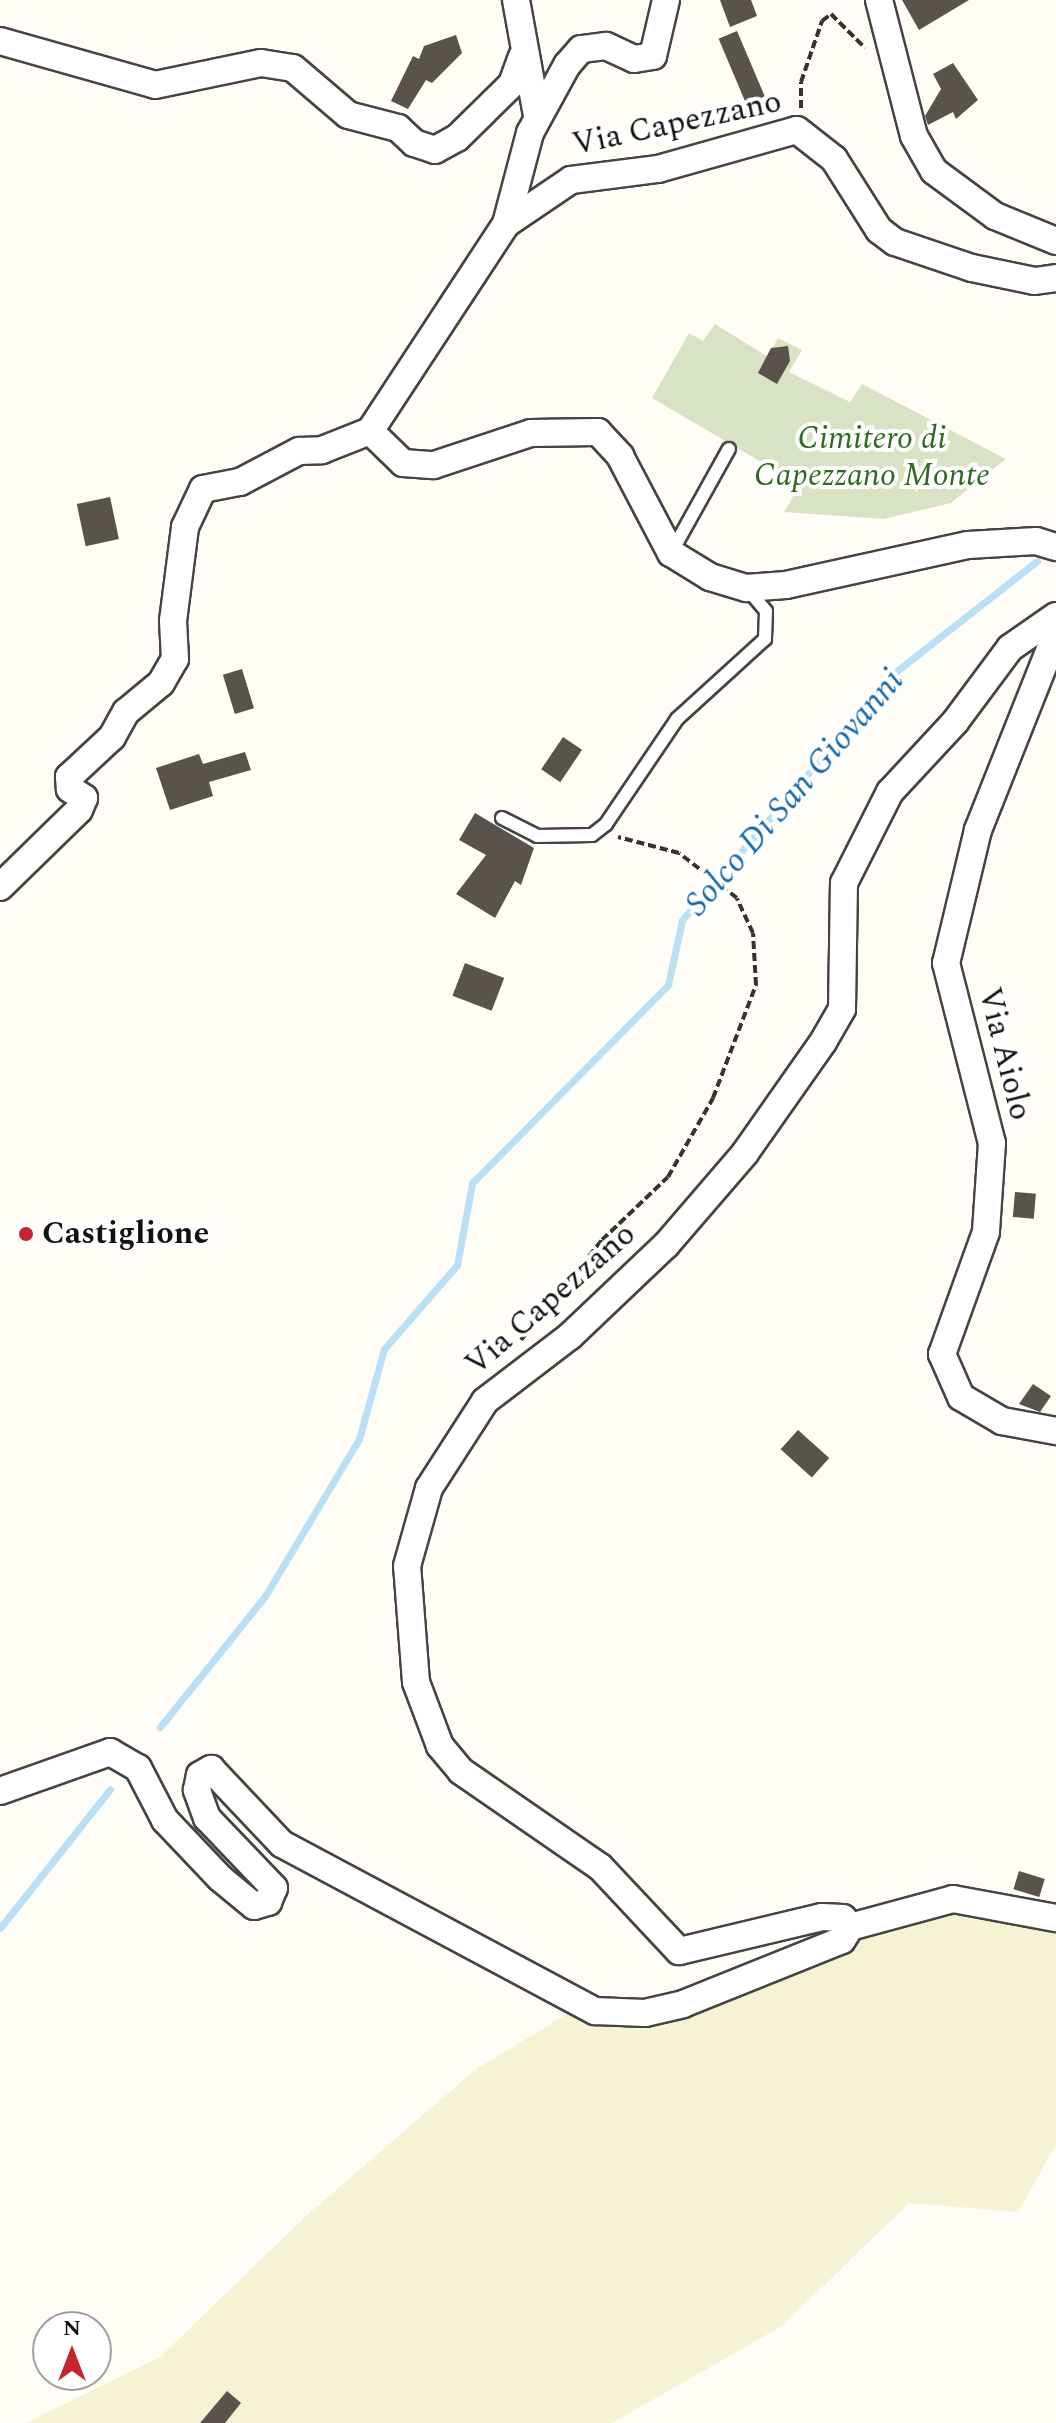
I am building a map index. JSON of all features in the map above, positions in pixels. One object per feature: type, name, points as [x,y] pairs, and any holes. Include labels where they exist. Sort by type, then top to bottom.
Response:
[{"type":"street","points":[[516,0],[522,57],[537,116]]},
{"type":"street","name":"Via Capezzano","points":[[370,431],[473,283],[506,224],[537,116],[581,49],[606,46],[634,59],[653,56],[666,0]]},
{"type":"street","points":[[879,0],[887,47],[914,136],[934,171],[995,216],[1056,241]]},
{"type":"street","points":[[0,41],[155,85],[261,63],[293,68],[348,115],[387,124],[435,150],[457,138],[512,84],[522,57]]},
{"type":"street","name":"Via Capezzano","points":[[506,224],[571,180],[658,169],[797,130],[834,159],[879,230],[895,242],[972,268],[1035,281],[1056,278]]},
{"type":"street","points":[[0,887],[79,810],[84,798],[70,789],[69,777],[112,737],[126,712],[161,683],[175,659],[173,621],[185,527],[203,489],[240,482],[299,451],[322,450],[370,431],[403,463],[434,465],[531,433],[598,432],[620,456],[671,553],[710,577],[746,588],[786,585],[968,545],[1036,541],[1056,547]]},
{"type":"street","name":"Via Capezzano","points":[[850,1927],[843,1918],[822,1917],[679,1951],[600,1867],[461,1771],[440,1746],[416,1682],[407,1566],[429,1488],[485,1401],[570,1336],[666,1245],[745,1153],[823,1042],[842,1009],[844,883],[890,792],[955,722],[1010,648],[1056,616]]},
{"type":"street","name":"Via Aiolo","points":[[1056,634],[978,830],[946,963],[992,1143],[986,1232],[942,1354],[961,1397],[1002,1421],[1056,1431]]},
{"type":"street","points":[[0,1791],[110,1752],[138,1768],[165,1820],[220,1878],[254,1906],[268,1902],[274,1888],[207,1818],[197,1790],[200,1775],[211,1769],[282,1844],[595,2011],[645,2013],[683,2004],[826,1950],[850,1927],[953,1899],[1056,1918]]},
{"type":"lane","points":[[671,553],[729,449]]},
{"type":"lane","points":[[502,818],[537,836],[592,835],[606,824],[677,719],[765,639],[766,611],[746,588]]},
{"type":"path","points":[[797,130],[801,82],[822,21],[831,14],[868,50],[887,47]]},
{"type":"path","points":[[514,1348],[602,1240],[668,1177],[713,1098],[756,985],[753,933],[728,891],[679,853],[611,835],[606,824]]},
{"type":"shaded area","points":[[953,1899],[1056,1918],[1056,2145],[1018,2212],[909,2203],[782,2326],[612,2423],[26,2423],[91,2391],[112,2391],[112,2381],[160,2357],[307,2215],[476,2069],[567,2014],[645,2013]]},
{"type":"green space","name":"Cimitero di Capezzano Monte","points":[[715,324],[768,357],[778,338],[802,350],[789,372],[850,402],[862,384],[1006,459],[951,503],[884,519],[784,512],[800,485],[652,398],[689,333],[703,341]]},
{"type":"building","points":[[720,0],[751,0],[757,16],[730,27]]},
{"type":"building","points":[[902,0],[969,0],[919,30]]},
{"type":"building","points":[[737,31],[765,96],[746,104],[719,39]]},
{"type":"building","points":[[456,35],[462,53],[432,83],[426,80],[408,109],[391,101],[413,56],[419,59],[424,46]]},
{"type":"building","points":[[953,63],[978,100],[956,119],[953,112],[928,125],[925,116],[941,89],[933,74]]},
{"type":"building","points":[[788,346],[790,361],[777,384],[758,373],[771,348]]},
{"type":"building","points":[[110,497],[119,539],[86,546],[77,504]]},
{"type":"building","points":[[242,669],[254,708],[235,714],[223,675]]},
{"type":"building","points":[[563,737],[582,750],[560,782],[541,769]]},
{"type":"building","points":[[245,752],[251,770],[209,782],[213,796],[170,810],[156,768],[199,754],[203,764]]},
{"type":"building","points":[[475,813],[534,848],[521,885],[515,881],[495,918],[456,894],[486,855],[459,840]]},
{"type":"building","points":[[465,963],[504,978],[492,1011],[452,996]]},
{"type":"building","points":[[1015,1192],[1036,1194],[1034,1219],[1013,1217]]},
{"type":"building","points":[[1033,1384],[1051,1396],[1040,1412],[1019,1404]]},
{"type":"building","points":[[798,1430],[829,1458],[812,1477],[781,1449]]},
{"type":"building","points":[[1019,1871],[1045,1879],[1039,1897],[1013,1889]]},
{"type":"building","points":[[227,2391],[241,2403],[225,2423],[200,2423]]},
{"type":"waterway","name":"Solco Di San Giovanni","points":[[160,1727],[265,1596],[359,1439],[384,1349],[457,1265],[472,1183],[668,985],[682,920],[898,670],[1037,561]]},
{"type":"waterway","name":"Solco Di San Giovanni","points":[[0,1928],[110,1789]]},
{"type":"place","name":"Castiglione","points":[[26,1234]]}]
